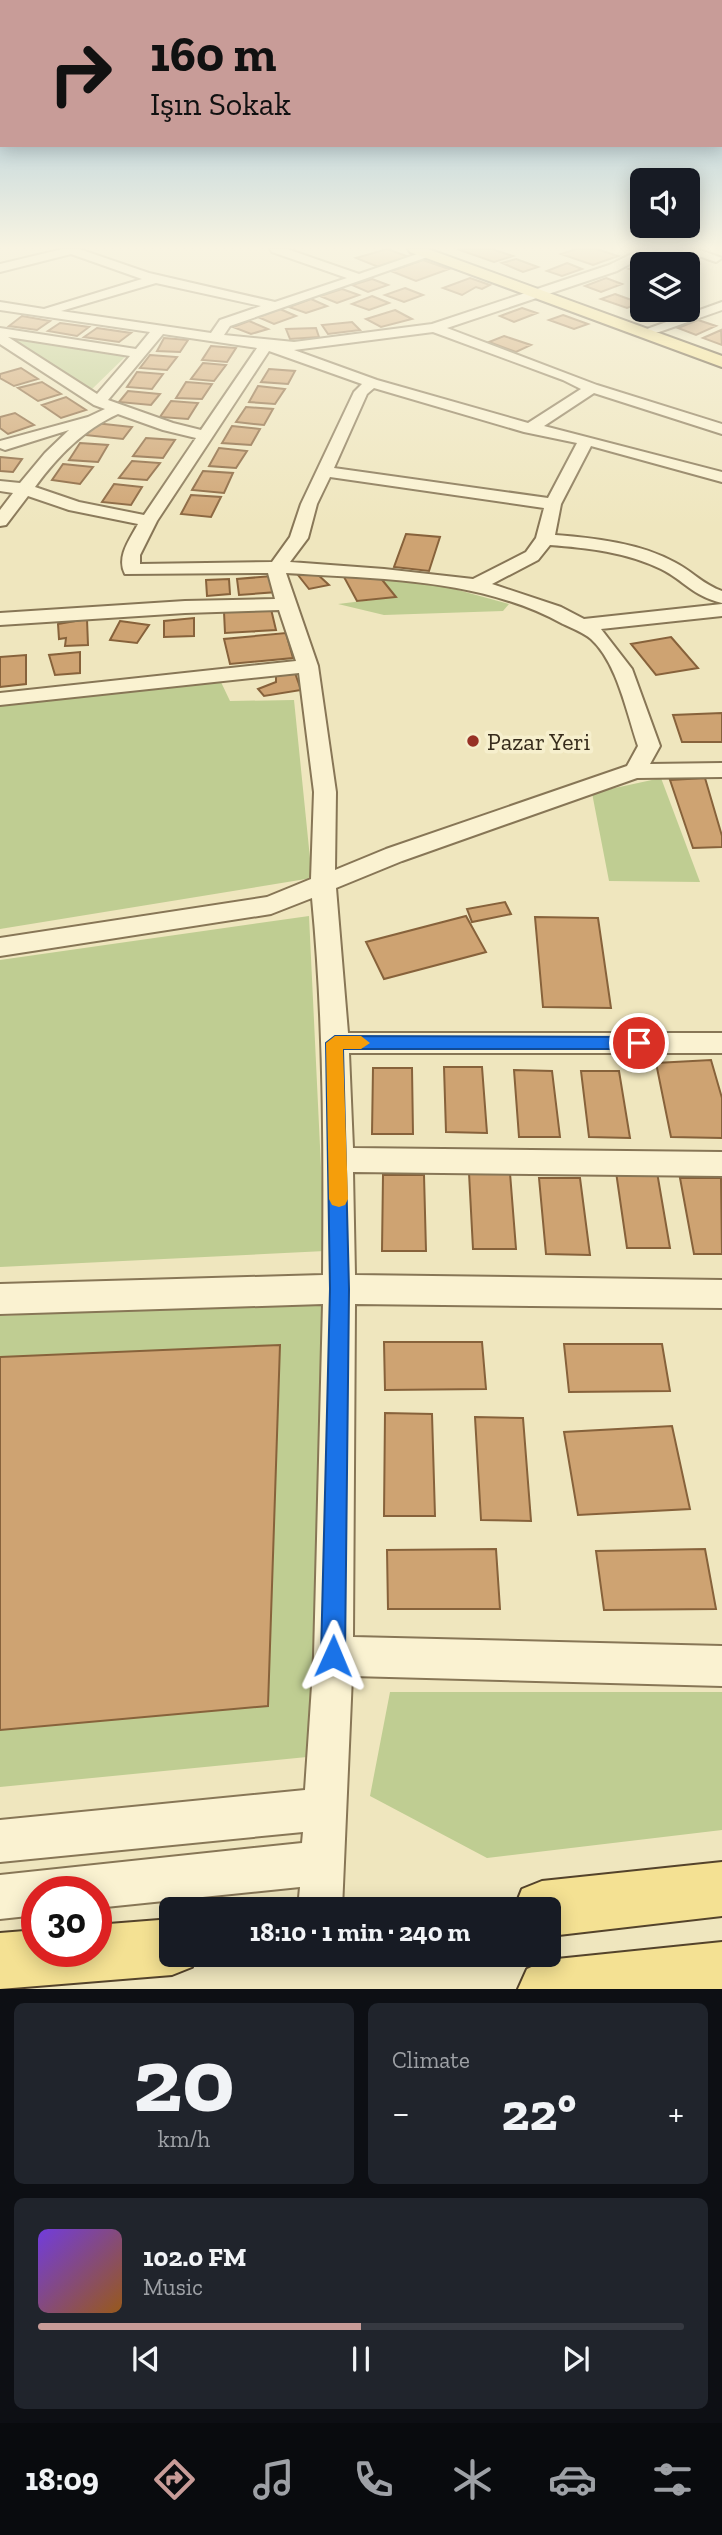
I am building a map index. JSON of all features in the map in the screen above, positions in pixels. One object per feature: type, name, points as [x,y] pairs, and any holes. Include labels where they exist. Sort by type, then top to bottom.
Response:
[{"type":"main road","points":[[670,342],[722,362]]},
{"type":"main road","points":[[690,342],[722,353]]},
{"type":"main road","points":[[561,1907],[722,1889]]},
{"type":"main road","points":[[0,1961],[159,1948]]},
{"type":"main road","points":[[547,1989],[652,1984],[722,1970]]},
{"type":"street","points":[[5,342],[96,410]]},
{"type":"street","points":[[64,342],[137,353]]},
{"type":"street","points":[[0,521],[51,456],[96,410],[148,342]]},
{"type":"street","points":[[246,342],[293,345],[319,342]]},
{"type":"street","points":[[472,342],[592,388],[722,429]]},
{"type":"street","points":[[266,345],[372,383],[529,429],[586,440],[722,477]]},
{"type":"street","points":[[266,345],[148,521],[131,555],[131,570],[277,568],[384,574],[475,585],[554,611],[598,635],[622,669],[649,746],[635,771]]},
{"type":"street","points":[[321,1897],[333,1656],[339,1289],[335,1043],[331,960],[323,884],[325,792],[308,666],[277,576],[277,568],[299,538],[309,504],[361,393],[372,383]]},
{"type":"street","points":[[529,429],[592,388]]},
{"type":"street","points":[[3,444],[96,410],[115,410],[207,436]]},
{"type":"street","points":[[475,585],[532,556],[545,539],[552,504],[586,440]]},
{"type":"street","points":[[3,444],[51,456]]},
{"type":"street","points":[[326,472],[552,504]]},
{"type":"street","points":[[0,486],[25,489],[75,506],[148,521]]},
{"type":"street","points":[[545,539],[595,543],[634,553],[668,566],[701,590],[722,597]]},
{"type":"street","points":[[0,619],[185,607],[288,604]]},
{"type":"street","points":[[584,625],[722,610]]},
{"type":"street","points":[[0,699],[308,666]]},
{"type":"street","points":[[0,947],[271,905],[394,855],[635,771],[722,770]]},
{"type":"street","points":[[335,1043],[722,1043]]},
{"type":"street","points":[[338,1160],[722,1164]]},
{"type":"street","points":[[0,1299],[339,1289],[722,1294]]},
{"type":"street","points":[[333,1656],[722,1666]]},
{"type":"street","points":[[0,1842],[325,1809]]},
{"type":"street","points":[[112,1885],[310,1864]]},
{"type":"street","points":[[0,1897],[21,1895]]},
{"type":"green space","points":[[17,342],[44,342],[127,355],[90,391]]},
{"type":"green space","points":[[381,579],[447,587],[509,604],[503,611],[384,615],[338,604],[395,597]]},
{"type":"green space","points":[[220,680],[230,701],[294,700],[312,878],[0,929],[0,704]]},
{"type":"green space","points":[[661,778],[700,882],[609,881],[592,793]]},
{"type":"green space","points":[[309,916],[325,1251],[0,1267],[0,960]]},
{"type":"green space","points":[[326,1300],[317,1756],[0,1787],[0,1316]]},
{"type":"green space","points":[[390,1692],[722,1692],[722,1830],[487,1858],[370,1796]]},
{"type":"building","points":[[162,342],[187,342],[180,352],[157,351]]},
{"type":"building","points":[[489,342],[521,342],[531,345],[516,352]]},
{"type":"building","points":[[211,346],[236,348],[227,362],[202,360]]},
{"type":"building","points":[[150,355],[177,357],[167,370],[140,368]]},
{"type":"building","points":[[203,363],[226,365],[214,381],[191,379]]},
{"type":"building","points":[[21,368],[38,379],[14,386],[0,378],[0,374]]},
{"type":"building","points":[[269,369],[295,371],[288,384],[261,382]]},
{"type":"building","points":[[137,372],[163,374],[152,389],[127,387]]},
{"type":"building","points":[[42,382],[61,394],[38,401],[18,388]]},
{"type":"building","points":[[186,382],[212,384],[202,399],[176,398]]},
{"type":"building","points":[[258,386],[285,389],[275,404],[249,402]]},
{"type":"building","points":[[128,391],[160,394],[151,405],[119,402]]},
{"type":"building","points":[[66,397],[86,410],[61,418],[42,405]]},
{"type":"building","points":[[171,401],[198,403],[188,419],[160,417]]},
{"type":"building","points":[[246,407],[273,409],[264,425],[236,422]]},
{"type":"building","points":[[15,413],[34,425],[8,434],[0,428],[0,417]]},
{"type":"building","points":[[95,423],[132,427],[123,439],[85,435]]},
{"type":"building","points":[[232,426],[260,429],[251,445],[222,443]]},
{"type":"building","points":[[146,438],[175,440],[163,458],[133,456]]},
{"type":"building","points":[[80,443],[108,445],[98,462],[69,460]]},
{"type":"building","points":[[219,448],[247,451],[236,468],[209,466]]},
{"type":"building","points":[[0,457],[22,459],[13,472],[0,471]]},
{"type":"building","points":[[132,461],[160,463],[147,480],[119,478]]},
{"type":"building","points":[[63,464],[93,467],[80,484],[52,480]]},
{"type":"building","points":[[203,471],[233,473],[224,493],[192,490]]},
{"type":"building","points":[[114,484],[142,487],[131,505],[102,502]]},
{"type":"building","points":[[191,495],[221,497],[211,517],[181,514]]},
{"type":"building","points":[[406,534],[440,537],[429,571],[394,567]]},
{"type":"building","points":[[315,572],[329,585],[309,589],[298,575]]},
{"type":"building","points":[[272,576],[277,592],[239,595],[237,579]]},
{"type":"building","points":[[379,576],[396,597],[357,601],[344,577]]},
{"type":"building","points":[[229,579],[230,594],[207,596],[206,580]]},
{"type":"building","points":[[271,609],[276,630],[225,633],[224,612]]},
{"type":"building","points":[[194,618],[194,636],[164,637],[164,621]]},
{"type":"building","points":[[87,619],[88,645],[65,646],[66,638],[59,639],[58,624]]},
{"type":"building","points":[[120,621],[149,625],[137,643],[110,640]]},
{"type":"building","points":[[286,633],[293,658],[230,664],[224,639]]},
{"type":"building","points":[[671,637],[698,668],[656,675],[631,644]]},
{"type":"building","points":[[80,652],[80,673],[55,675],[49,655]]},
{"type":"building","points":[[26,655],[26,684],[0,687],[0,657]]},
{"type":"building","points":[[295,673],[301,690],[264,696],[258,689],[276,682],[276,676]]},
{"type":"building","points":[[722,713],[722,742],[682,742],[673,715]]},
{"type":"building","points":[[705,778],[722,836],[722,847],[693,848],[670,780]]},
{"type":"building","points":[[505,902],[511,914],[472,922],[467,909]]},
{"type":"building","points":[[466,916],[486,952],[384,979],[366,942]]},
{"type":"building","points":[[535,917],[598,918],[611,1008],[543,1007]]},
{"type":"building","points":[[711,1060],[722,1098],[722,1138],[671,1137],[656,1063]]},
{"type":"building","points":[[444,1067],[482,1067],[487,1133],[446,1132]]},
{"type":"building","points":[[373,1068],[412,1068],[413,1134],[372,1134]]},
{"type":"building","points":[[514,1070],[552,1071],[560,1137],[519,1137]]},
{"type":"building","points":[[581,1071],[619,1071],[630,1138],[589,1137]]},
{"type":"building","points":[[616,1172],[657,1172],[670,1248],[627,1248]]},
{"type":"building","points":[[469,1173],[510,1173],[516,1249],[473,1249]]},
{"type":"building","points":[[383,1175],[424,1175],[426,1251],[382,1251]]},
{"type":"building","points":[[539,1178],[580,1178],[590,1255],[546,1254]]},
{"type":"building","points":[[680,1178],[721,1178],[722,1254],[694,1254]]},
{"type":"building","points":[[384,1342],[482,1342],[486,1389],[385,1390]]},
{"type":"building","points":[[564,1344],[662,1344],[670,1391],[569,1392]]},
{"type":"building","points":[[280,1345],[268,1706],[0,1730],[0,1357]]},
{"type":"building","points":[[385,1413],[432,1414],[435,1516],[384,1516]]},
{"type":"building","points":[[475,1417],[523,1418],[531,1521],[481,1520]]},
{"type":"building","points":[[672,1426],[690,1509],[578,1515],[564,1432]]},
{"type":"building","points":[[496,1549],[500,1609],[388,1609],[387,1550]]},
{"type":"building","points":[[705,1549],[716,1609],[604,1610],[596,1551]]},
{"type":"slow traffic","points":[[339,1199],[335,1043],[361,1043]]},
{"type":"place","name":"Pazar Yeri","points":[[473,741]]},
{"type":"route","points":[[333,1656],[339,1289],[335,1043],[639,1043]]}]
